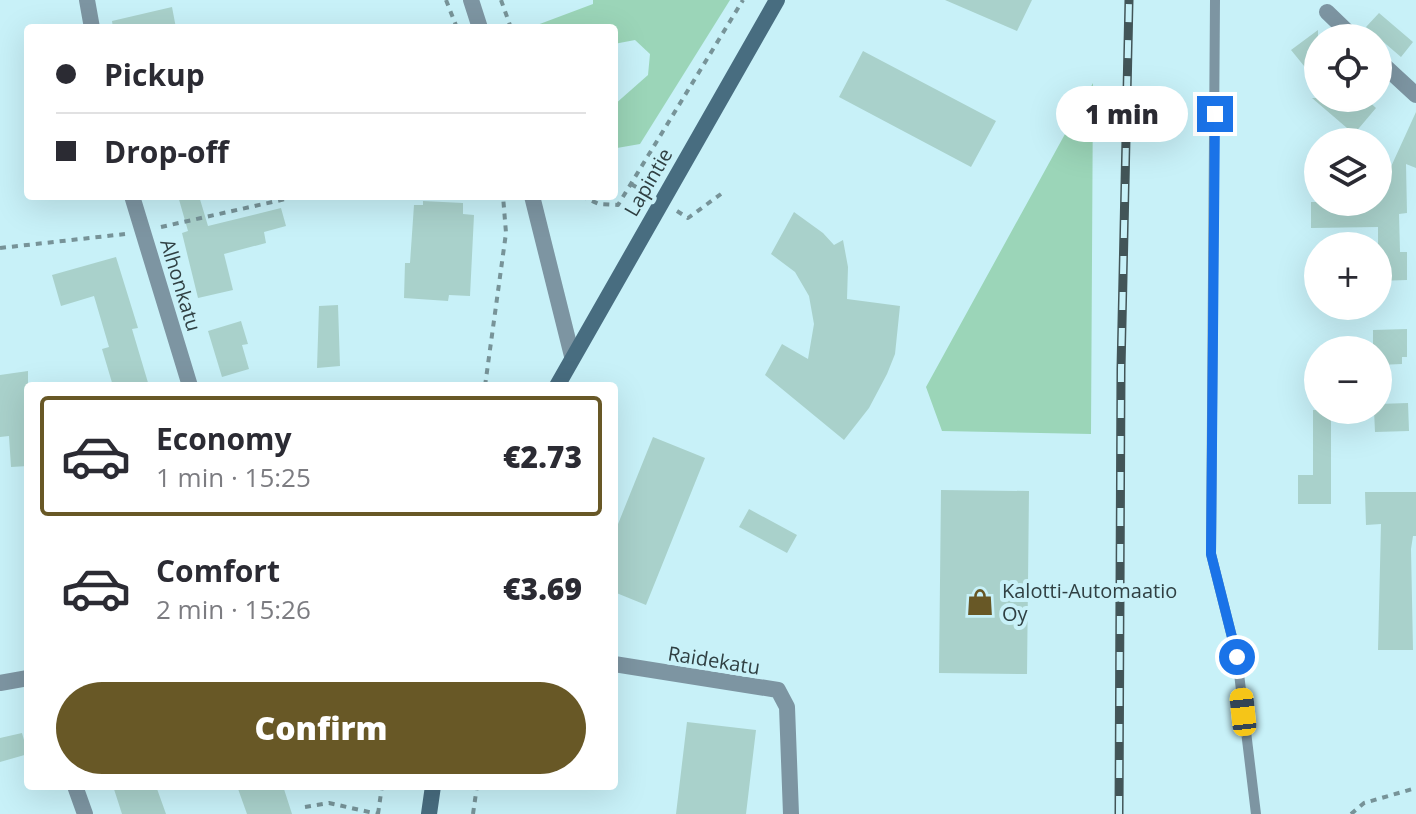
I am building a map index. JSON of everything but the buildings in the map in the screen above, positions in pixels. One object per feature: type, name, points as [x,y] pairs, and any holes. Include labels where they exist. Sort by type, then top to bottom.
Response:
[{"type":"main road","name":"Lapintie","points":[[559,382],[777,0]]},
{"type":"main road","points":[[429,814],[432,790]]},
{"type":"street","points":[[87,0],[91,24]]},
{"type":"street","points":[[471,0],[479,24]]},
{"type":"street","points":[[1327,12],[1339,24]]},
{"type":"street","points":[[1392,73],[1416,95]]},
{"type":"street","name":"Alhonkatu","points":[[133,200],[189,382]]},
{"type":"street","points":[[533,200],[572,356]]},
{"type":"street","name":"Raidekatu","points":[[618,665],[778,690],[787,707],[791,814]]},
{"type":"street","points":[[0,683],[24,679]]},
{"type":"street","points":[[76,790],[85,814]]},
{"type":"lane","points":[[1215,0],[1211,554],[1237,657],[1256,814]]},
{"type":"path","points":[[446,0],[455,24]]},
{"type":"path","points":[[501,0],[510,24]]},
{"type":"path","points":[[590,200],[618,205],[743,0]]},
{"type":"path","points":[[486,382],[506,233],[503,200]]},
{"type":"path","points":[[1351,814],[1364,803],[1416,788]]},
{"type":"path","points":[[305,807],[329,803],[378,814],[381,790]]},
{"type":"path","points":[[473,814],[476,790]]},
{"type":"green space","points":[[593,0],[730,0],[640,144],[618,148],[618,101],[648,75],[650,54],[635,40],[618,43],[618,24],[540,24],[593,4]]},
{"type":"green space","points":[[1093,83],[1091,434],[942,431],[926,387]]},
{"type":"railway","points":[[1119,814],[1121,369],[1129,0]]},
{"type":"place","name":"Kalotti-Automaatio Oy","points":[[980,602]]},
{"type":"route","points":[[1215,114],[1211,554],[1237,657]]}]
